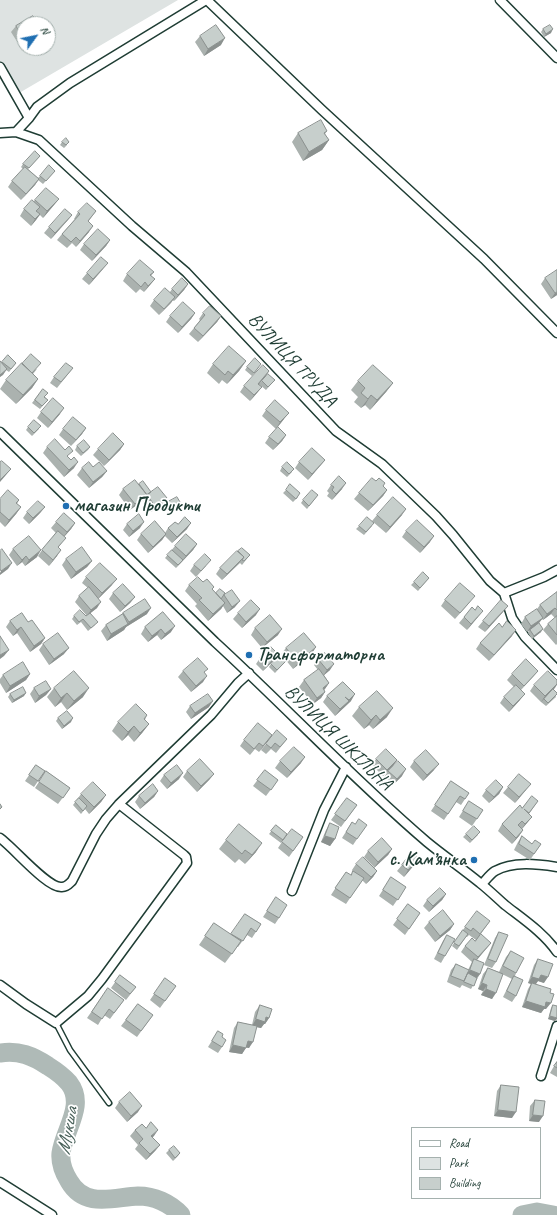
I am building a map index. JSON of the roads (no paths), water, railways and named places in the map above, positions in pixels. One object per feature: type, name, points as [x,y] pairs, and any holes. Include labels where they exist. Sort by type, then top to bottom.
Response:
[{"type":"street","points":[[16,132],[37,107],[70,82],[206,0],[322,110],[484,259],[557,333]]},
{"type":"street","points":[[500,0],[557,58]]},
{"type":"street","points":[[0,67],[29,118]]},
{"type":"street","name":"ВУЛИЦЯ ТРУДА","points":[[0,133],[16,132],[39,140],[132,226],[186,272],[336,431],[382,464],[436,516],[490,581],[504,593]]},
{"type":"street","name":"ВУЛИЦЯ ШКІЛЬНА","points":[[0,432],[215,642],[386,806],[548,940],[557,952]]},
{"type":"street","points":[[557,570],[544,577],[504,593],[512,618],[525,637],[557,670]]},
{"type":"street","points":[[0,838],[16,851],[44,879],[61,888],[67,886],[72,881],[96,834],[106,819],[119,804],[202,724],[238,683],[249,673]]},
{"type":"street","points":[[292,891],[324,810],[346,767]]},
{"type":"street","points":[[0,985],[56,1023],[88,996],[187,864],[184,855],[119,804]]},
{"type":"street","points":[[482,884],[495,872],[512,864],[557,867]]},
{"type":"street","points":[[541,1076],[557,1026]]},
{"type":"street","points":[[0,1182],[52,1215]]},
{"type":"lane","points":[[56,1023],[70,1050],[109,1103]]},
{"type":"waterway","name":"Мукша","points":[[0,1053],[20,1053],[37,1059],[62,1076],[74,1091],[75,1109],[63,1144],[61,1157],[66,1175],[76,1190],[83,1195],[100,1199],[138,1196],[150,1197],[167,1204],[181,1215]]},
{"type":"waterway","name":"Мукша","points":[[522,1215],[537,1212],[553,1215]]},
{"type":"place","name":"магазин Продукти","points":[[66,506]]},
{"type":"place","name":"Трансформаторна","points":[[249,655]]},
{"type":"place","name":"с. Кам’янка","points":[[474,860]]}]
